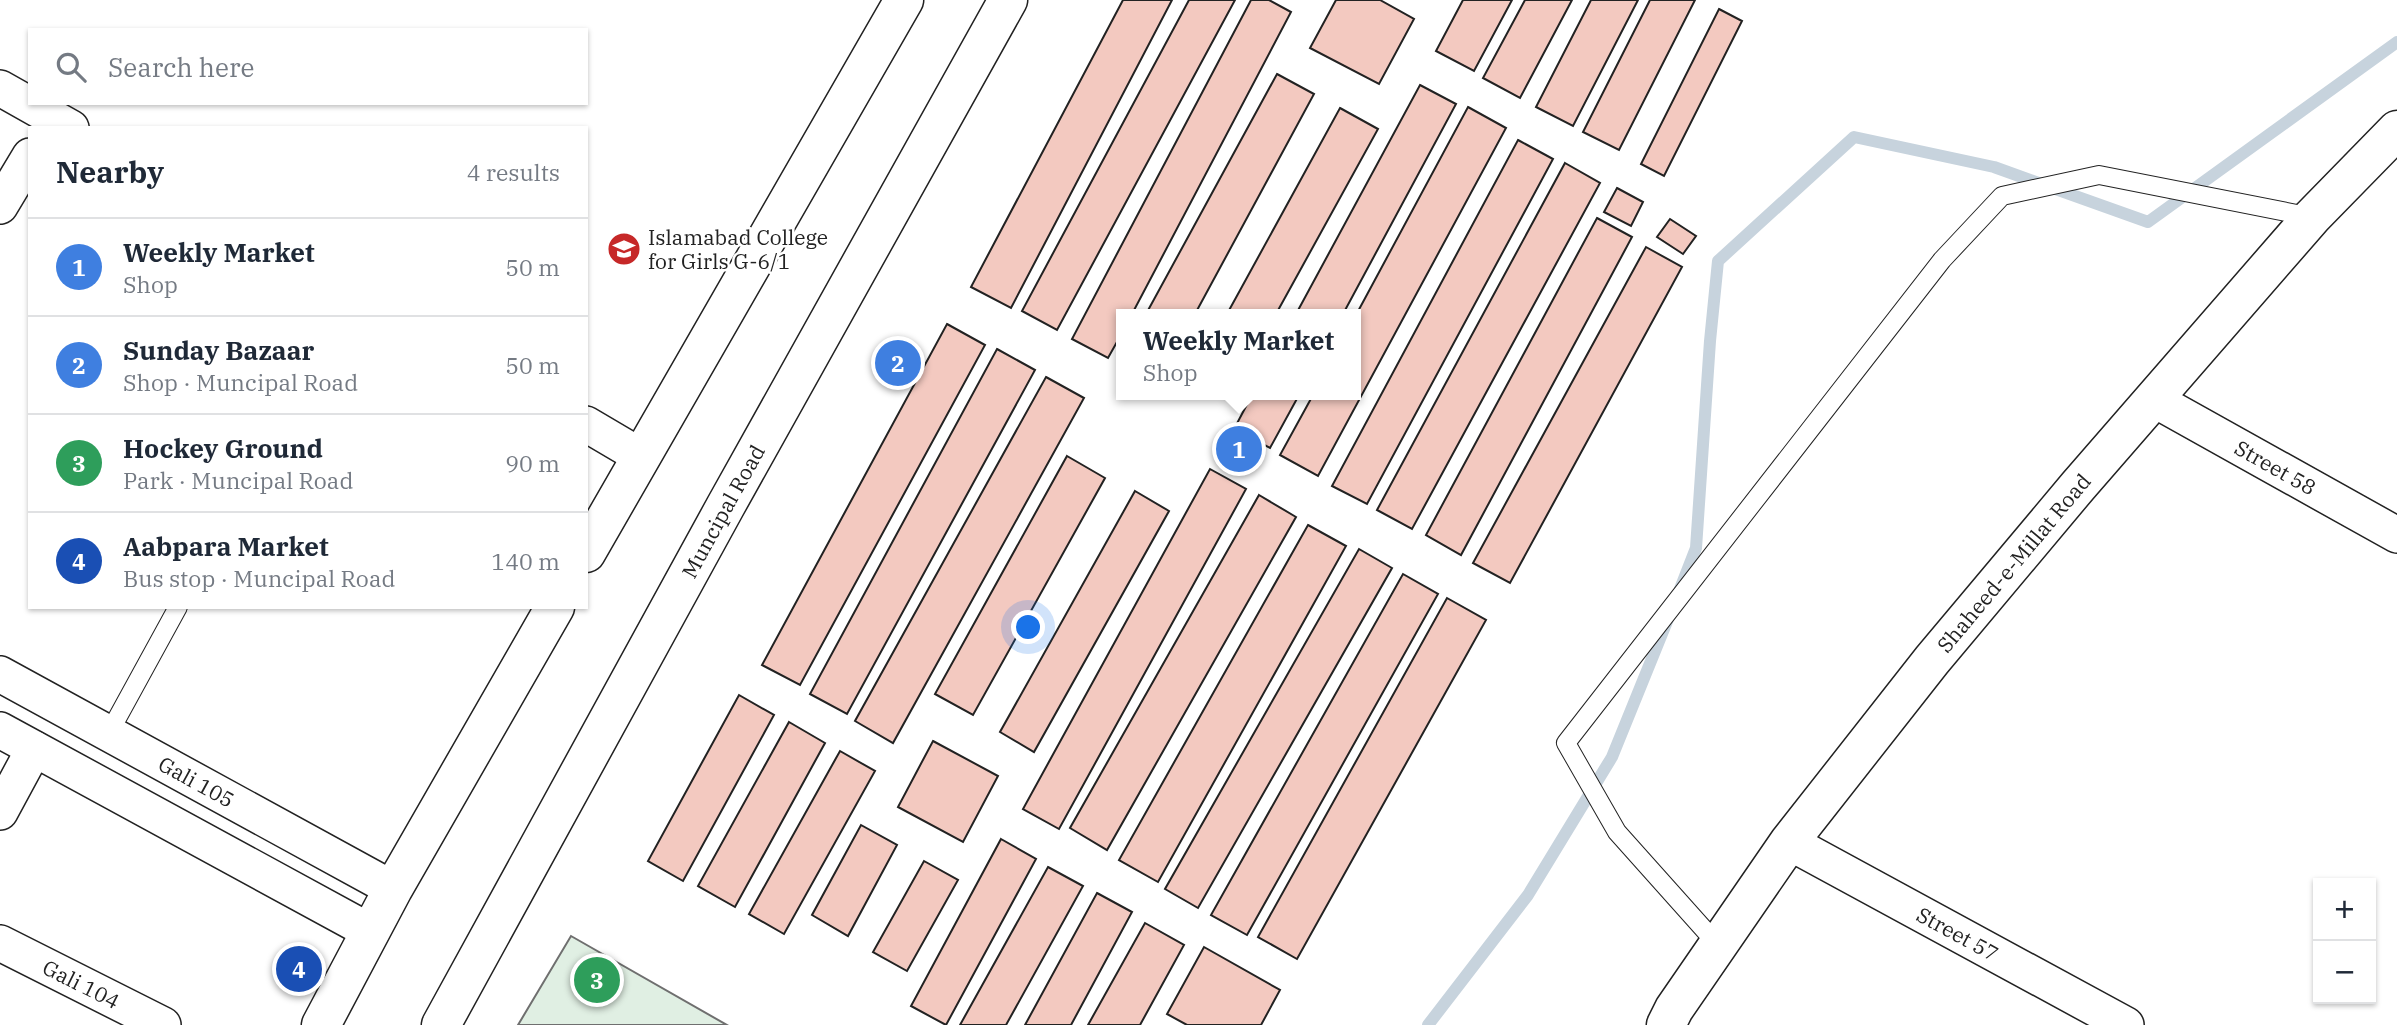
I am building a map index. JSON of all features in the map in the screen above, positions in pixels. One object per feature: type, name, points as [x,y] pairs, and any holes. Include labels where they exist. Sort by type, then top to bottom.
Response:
[{"type":"street","points":[[588,551],[904,0]]},
{"type":"street","name":"Muncipal Road","points":[[442,1025],[1008,0]]},
{"type":"street","points":[[0,88],[57,124]]},
{"type":"street","name":"Shaheed-e-Millat Road","points":[[1666,1025],[1674,1009],[1789,842],[1932,660],[2078,486],[2312,217],[2397,131]]},
{"type":"street","points":[[0,206],[28,159]]},
{"type":"street","name":"Street 58","points":[[2155,400],[2397,535]]},
{"type":"street","points":[[588,425],[642,457]]},
{"type":"street","points":[[321,1025],[393,888],[554,609]]},
{"type":"street","name":"Gali 105","points":[[0,674],[393,888]]},
{"type":"street","points":[[0,730],[371,932]]},
{"type":"street","points":[[0,812],[34,749]]},
{"type":"street","name":"Street 57","points":[[1789,842],[2126,1025]]},
{"type":"street","name":"Gali 104","points":[[0,943],[163,1025]]},
{"type":"lane","points":[[1718,945],[1617,832],[1566,743],[1942,260],[2002,197],[2099,175],[2312,217]]},
{"type":"lane","points":[[109,733],[177,609]]},
{"type":"green space","points":[[571,936],[727,1025],[518,1025]]},
{"type":"building","points":[[1123,0],[1172,0],[1011,308],[971,287]]},
{"type":"building","points":[[1189,0],[1235,0],[1057,330],[1022,311]]},
{"type":"building","points":[[1251,0],[1269,0],[1291,12],[1135,309],[1116,309],[1116,344],[1108,358],[1072,339]]},
{"type":"building","points":[[1336,0],[1380,0],[1414,19],[1379,84],[1310,48]]},
{"type":"building","points":[[1463,0],[1512,0],[1474,71],[1436,51]]},
{"type":"building","points":[[1525,0],[1572,0],[1520,98],[1483,78]]},
{"type":"building","points":[[1591,0],[1638,0],[1573,126],[1536,107]]},
{"type":"building","points":[[1650,0],[1695,0],[1619,150],[1583,132]]},
{"type":"building","points":[[1719,9],[1742,21],[1664,176],[1641,164]]},
{"type":"building","points":[[1277,74],[1314,94],[1198,309],[1149,309]]},
{"type":"building","points":[[1420,85],[1456,104],[1346,309],[1299,309]]},
{"type":"building","points":[[1468,107],[1506,128],[1361,396],[1359,309]]},
{"type":"building","points":[[1340,108],[1378,129],[1279,309],[1230,309]]},
{"type":"building","points":[[1518,140],[1553,159],[1367,504],[1332,486]]},
{"type":"building","points":[[1565,163],[1600,183],[1412,529],[1377,510]]},
{"type":"building","points":[[1617,188],[1643,202],[1631,226],[1604,212]]},
{"type":"building","points":[[1597,218],[1632,237],[1461,555],[1426,535]]},
{"type":"building","points":[[1670,219],[1696,236],[1683,254],[1657,237]]},
{"type":"building","points":[[1646,247],[1682,267],[1510,583],[1473,563]]},
{"type":"building","points":[[947,324],[985,345],[800,685],[762,665]]},
{"type":"building","points":[[997,349],[1035,370],[847,714],[810,694]]},
{"type":"building","points":[[1046,377],[1084,398],[893,743],[855,721]]},
{"type":"building","points":[[1249,400],[1296,400],[1270,448],[1234,429]]},
{"type":"building","points":[[1310,400],[1359,400],[1318,476],[1280,455]]},
{"type":"building","points":[[1067,456],[1105,478],[973,715],[935,694]]},
{"type":"building","points":[[1210,469],[1246,489],[1059,829],[1023,809]]},
{"type":"building","points":[[1135,491],[1169,511],[1034,752],[1000,732]]},
{"type":"building","points":[[1259,495],[1296,517],[1107,850],[1070,828]]},
{"type":"building","points":[[1308,525],[1346,546],[1158,882],[1119,860]]},
{"type":"building","points":[[1359,549],[1392,568],[1198,908],[1165,889]]},
{"type":"building","points":[[1403,574],[1438,594],[1247,935],[1211,915]]},
{"type":"building","points":[[1447,598],[1486,620],[1297,959],[1258,937]]},
{"type":"building","points":[[739,695],[774,715],[683,881],[648,861]]},
{"type":"building","points":[[789,722],[825,743],[735,907],[698,886]]},
{"type":"building","points":[[933,741],[998,776],[963,842],[898,807]]},
{"type":"building","points":[[840,751],[875,771],[784,934],[749,914]]},
{"type":"building","points":[[861,825],[897,845],[848,936],[812,915]]},
{"type":"building","points":[[1001,839],[1036,859],[946,1025],[911,1006]]},
{"type":"building","points":[[924,861],[958,880],[907,971],[873,952]]},
{"type":"building","points":[[1048,867],[1083,886],[1006,1025],[960,1025]]},
{"type":"building","points":[[1097,893],[1132,912],[1071,1025],[1025,1025]]},
{"type":"building","points":[[1145,923],[1184,945],[1140,1025],[1088,1025]]},
{"type":"building","points":[[1204,947],[1280,990],[1261,1025],[1187,1025],[1167,1014]]},
{"type":"waterway","points":[[1680,589],[1696,548],[1718,261],[1854,137],[1994,167],[2148,222],[2397,42]]},
{"type":"waterway","points":[[1428,1025],[1528,895],[1612,757],[1668,619]]},
{"type":"place","name":"Islamabad College for Girls G-6/1","points":[[624,249]]},
{"type":"place","name":"Sunday Bazaar","points":[[898,363]]},
{"type":"place","name":"Weekly Market","points":[[1239,449]]},
{"type":"place","name":"Aabpara Market","points":[[299,969]]},
{"type":"place","name":"Hockey Ground","points":[[597,980]]}]
